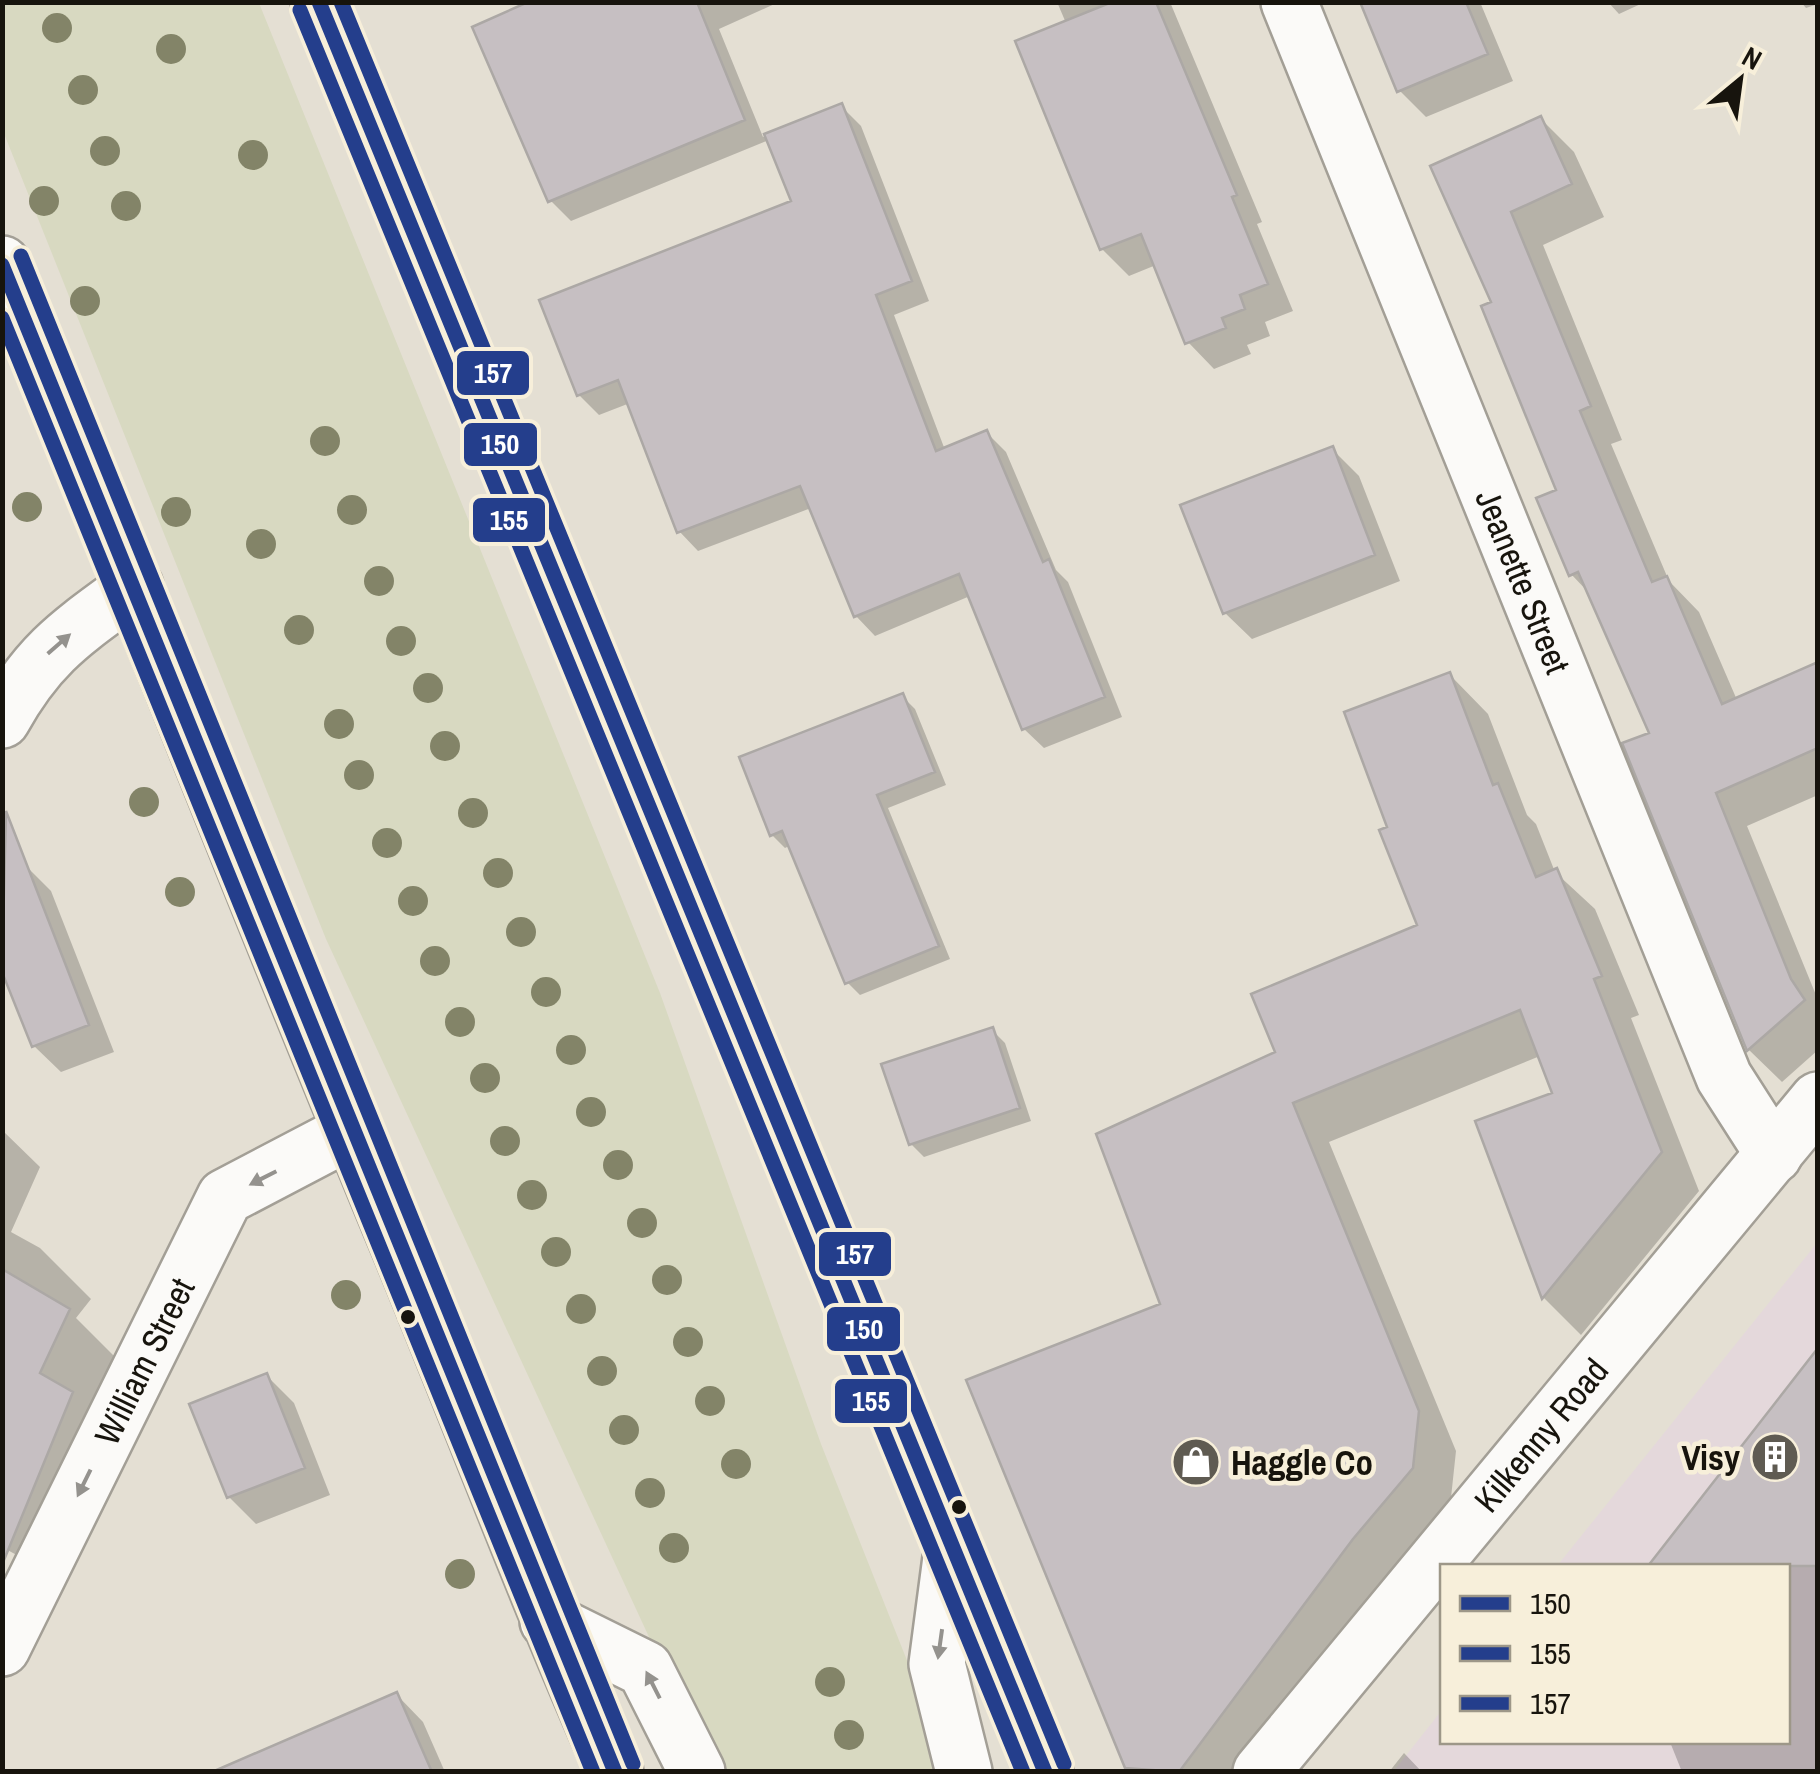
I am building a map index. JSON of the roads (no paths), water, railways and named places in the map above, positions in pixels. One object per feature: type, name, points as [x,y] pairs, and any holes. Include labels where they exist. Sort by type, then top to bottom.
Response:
[{"type":"main road","points":[[319,2],[1045,1772]]},
{"type":"main road","name":"Jeanette Street","points":[[1288,2],[1724,1077],[1774,1155]]},
{"type":"main road","points":[[2,264],[135,586],[348,1132],[400,1249],[548,1621],[615,1772]]},
{"type":"main road","points":[[2,720],[27,674],[60,641],[135,586]]},
{"type":"main road","name":"Kilkenny Road","points":[[1261,1772],[1818,1100]]},
{"type":"main road","name":"William Street","points":[[2,1648],[226,1197],[348,1132]]},
{"type":"main road","points":[[953,1547],[937,1664],[964,1772]]},
{"type":"main road","points":[[548,1621],[645,1669],[697,1772]]},
{"type":"place","name":"Visy","points":[[1775,1457]]},
{"type":"place","name":"Haggle Co","points":[[1196,1462]]}]
